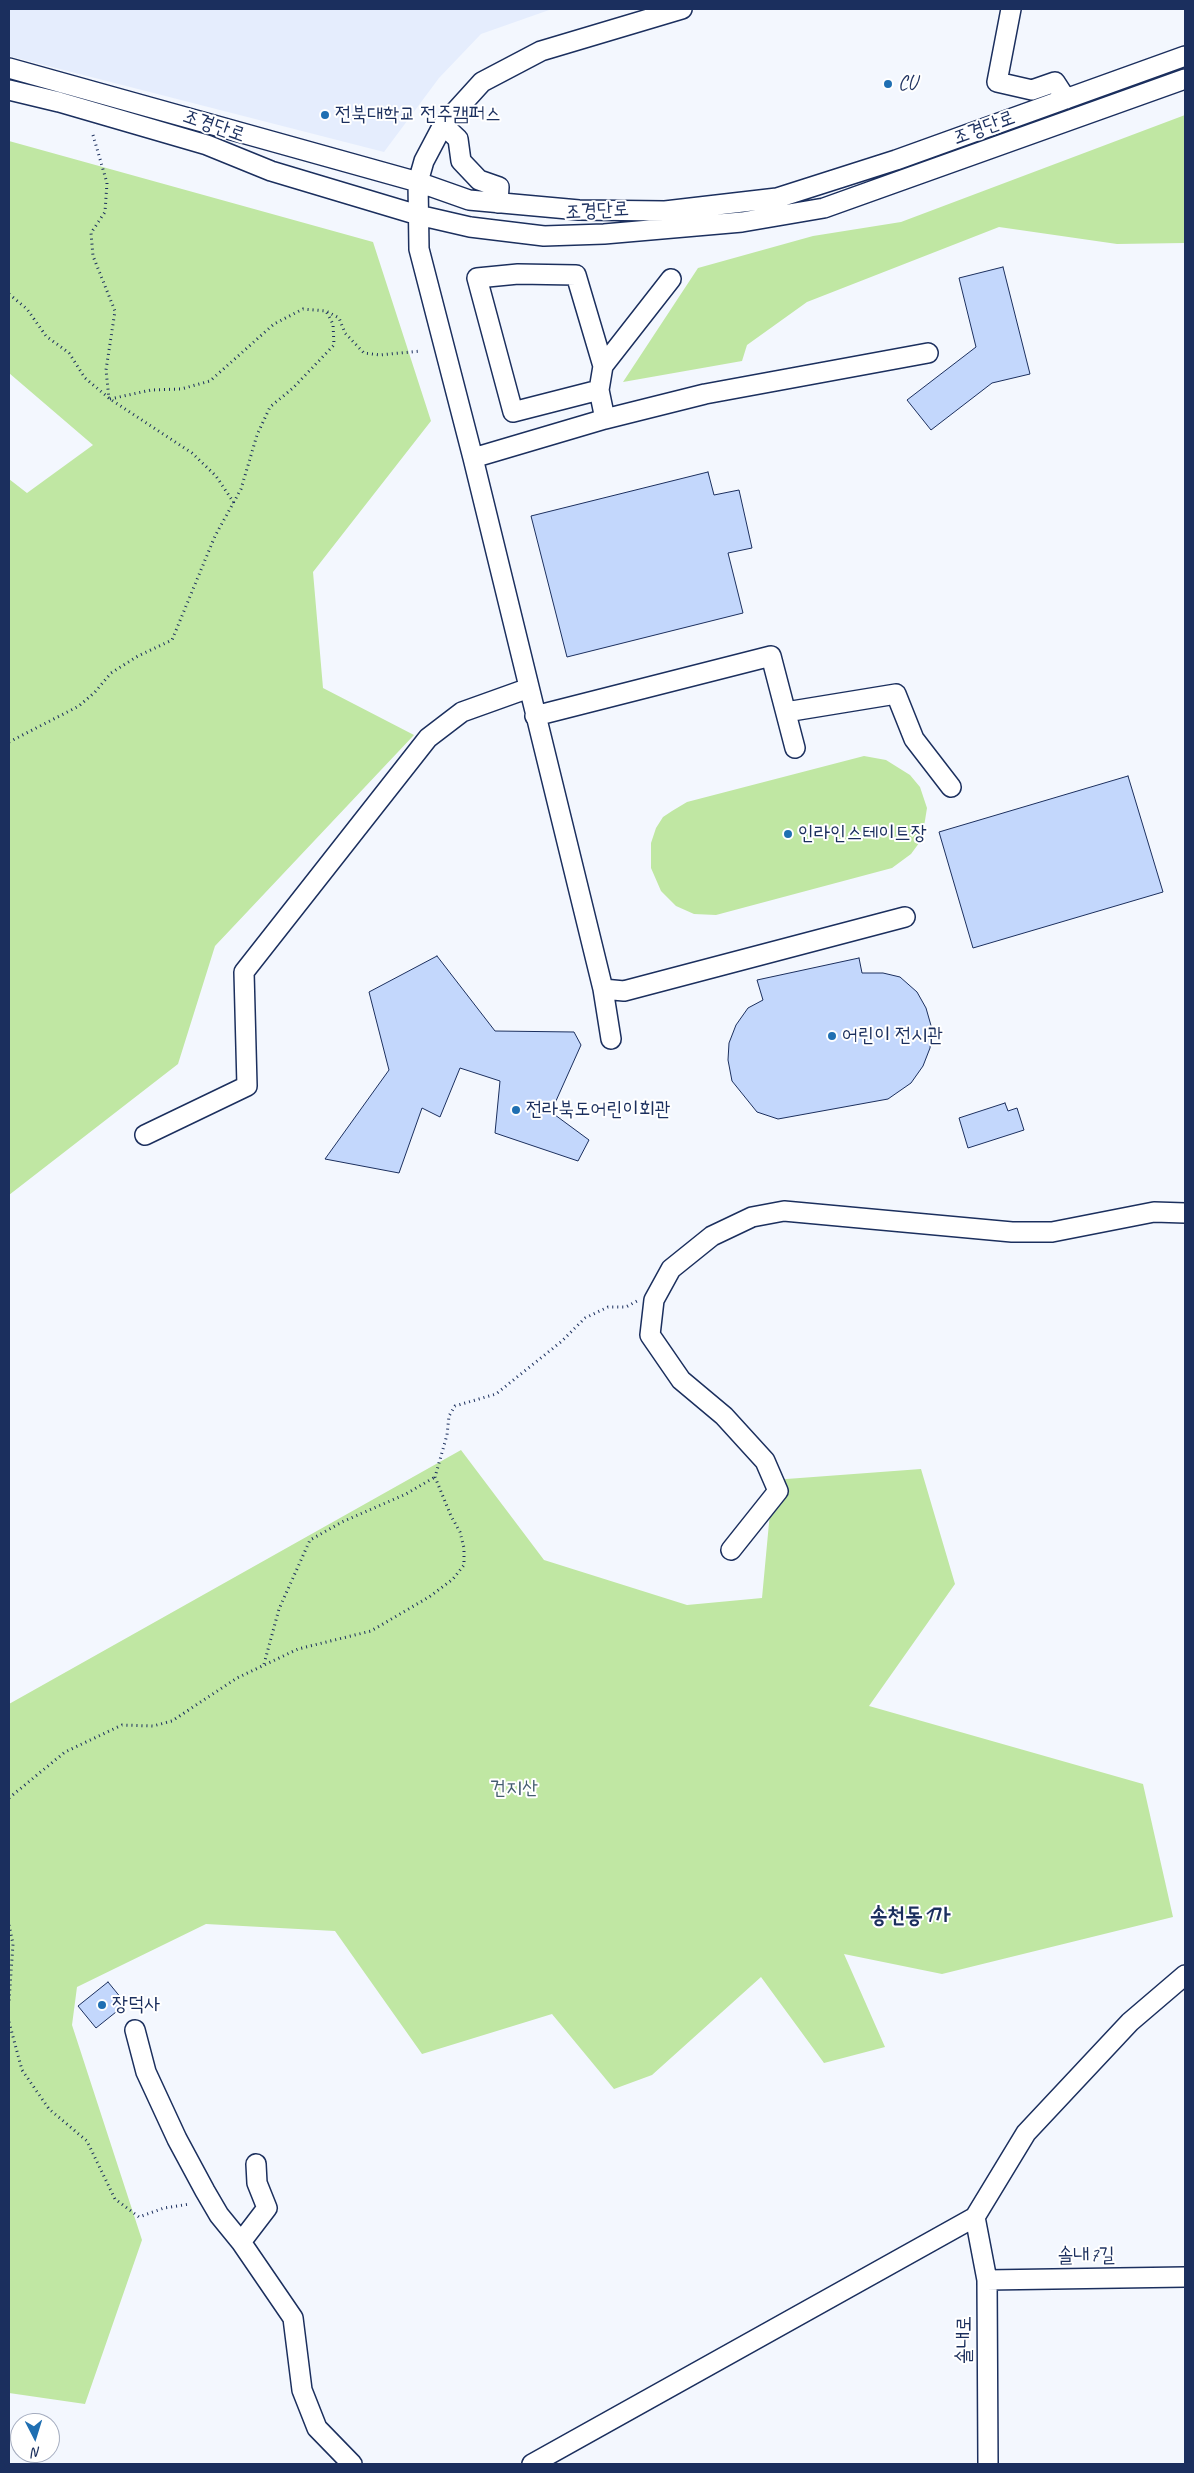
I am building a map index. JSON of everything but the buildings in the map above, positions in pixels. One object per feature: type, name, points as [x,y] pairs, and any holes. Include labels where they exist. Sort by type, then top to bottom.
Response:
[{"type":"street","points":[[611,1039],[603,989],[473,458],[419,249],[418,182],[424,161],[443,125],[482,82],[542,51],[682,9]]},
{"type":"street","points":[[1011,9],[997,82],[1032,90],[1055,82],[1066,99]]},
{"type":"street","name":"조경단로","points":[[9,68],[418,182],[469,200],[579,210],[665,211],[777,198],[896,160],[1185,56]]},
{"type":"street","name":"조경단로","points":[[9,90],[59,102],[208,145],[271,171],[418,214],[470,227],[544,236],[604,234],[742,222],[824,208],[1185,79]]},
{"type":"street","points":[[443,125],[458,139],[461,162],[478,180],[499,188],[498,203]]},
{"type":"street","points":[[598,390],[513,412],[477,278],[518,274],[576,275],[603,366]]},
{"type":"street","points":[[606,419],[598,390],[603,366],[671,279]]},
{"type":"street","points":[[473,458],[606,419],[705,394],[928,354]]},
{"type":"street","points":[[535,716],[771,656],[794,748]]},
{"type":"street","points":[[145,1135],[247,1086],[244,972],[428,738],[462,712],[529,688]]},
{"type":"street","points":[[786,712],[896,694],[914,738],[952,787]]},
{"type":"street","points":[[603,989],[624,991],[905,917]]},
{"type":"street","points":[[731,1550],[778,1491],[765,1461],[724,1416],[681,1380],[650,1335],[654,1300],[671,1269],[712,1236],[752,1216],[784,1211],[1012,1232],[1052,1232],[1154,1212],[1185,1213]]},
{"type":"street","points":[[532,2464],[975,2217],[1026,2133],[1130,2022],[1185,1975]]},
{"type":"street","points":[[135,2030],[146,2072],[177,2139],[219,2215],[241,2242],[293,2318],[302,2390],[317,2428],[352,2464]]},
{"type":"street","points":[[241,2242],[267,2208],[257,2183],[256,2164]]},
{"type":"street","name":"솔내로","points":[[975,2217],[987,2280],[988,2464]]},
{"type":"street","name":"솔내7길","points":[[987,2280],[1185,2277]]},
{"type":"path","points":[[93,135],[107,183],[105,212],[91,233],[93,256],[114,311],[106,370],[110,400]]},
{"type":"path","points":[[9,294],[27,309],[46,336],[69,353],[85,378],[110,400],[192,454],[216,476],[234,503]]},
{"type":"path","points":[[110,400],[151,390],[181,389],[210,381],[274,324],[303,309],[326,312],[339,318],[345,333],[364,353],[380,355],[421,351]]},
{"type":"path","points":[[9,742],[44,722],[79,706],[95,692],[111,673],[138,656],[172,640],[215,536],[234,503],[250,465],[257,435],[270,407],[292,388],[334,345],[333,324],[326,312]]},
{"type":"path","points":[[9,1798],[65,1752],[122,1726],[153,1726],[172,1721],[237,1678],[298,1648],[371,1631],[429,1598],[453,1580],[464,1565],[464,1548],[460,1532],[451,1516],[435,1477],[447,1435],[450,1416],[455,1406],[496,1394],[562,1341],[585,1318],[608,1307],[626,1307],[660,1288]]},
{"type":"path","points":[[264,1665],[279,1609],[310,1540],[342,1522],[406,1494],[435,1477]]},
{"type":"path","points":[[9,1925],[14,1944],[9,2002]]},
{"type":"path","points":[[9,2022],[22,2070],[49,2108],[87,2141],[115,2199],[140,2217],[164,2208],[189,2203],[219,2215]]},
{"type":"shaded area","name":"전북대학교 전주캠퍼스","points":[[9,9],[552,9],[481,34],[439,78],[384,152],[9,56]]},
{"type":"green space","points":[[1185,115],[1185,243],[1117,244],[999,227],[807,302],[747,345],[742,361],[623,382],[698,268],[813,236],[901,222]]},
{"type":"green space","points":[[9,141],[373,242],[431,421],[313,572],[323,688],[414,735],[215,946],[178,1064],[9,1195],[9,479],[27,493],[93,445],[9,373]]},
{"type":"green space","name":"인라인스테이트장","points":[[864,756],[886,760],[910,775],[920,787],[927,808],[922,839],[911,854],[892,868],[716,915],[694,914],[676,906],[661,891],[651,868],[651,843],[656,828],[663,817],[672,811],[687,802]]},
{"type":"green space","name":"건지산","points":[[461,1450],[544,1560],[687,1605],[762,1598],[773,1480],[921,1469],[955,1584],[869,1706],[1143,1784],[1173,1917],[942,1974],[844,1954],[885,2047],[824,2063],[761,1977],[652,2075],[614,2089],[552,2014],[422,2054],[335,1931],[206,1924],[77,1987],[72,2025],[142,2240],[85,2404],[9,2393],[9,1704]]},
{"type":"place","name":"CU","points":[[888,84]]},
{"type":"place","name":"전북대학교 전주캠퍼스","points":[[325,115]]},
{"type":"place","name":"인라인스테이트장","points":[[788,834]]},
{"type":"place","name":"어린이 전시관","points":[[832,1036]]},
{"type":"place","name":"전라북도어린이회관","points":[[516,1110]]},
{"type":"place","name":"장덕사","points":[[102,2005]]},
{"type":"district","name":"송천동1가","points":[[910,1916]]}]
